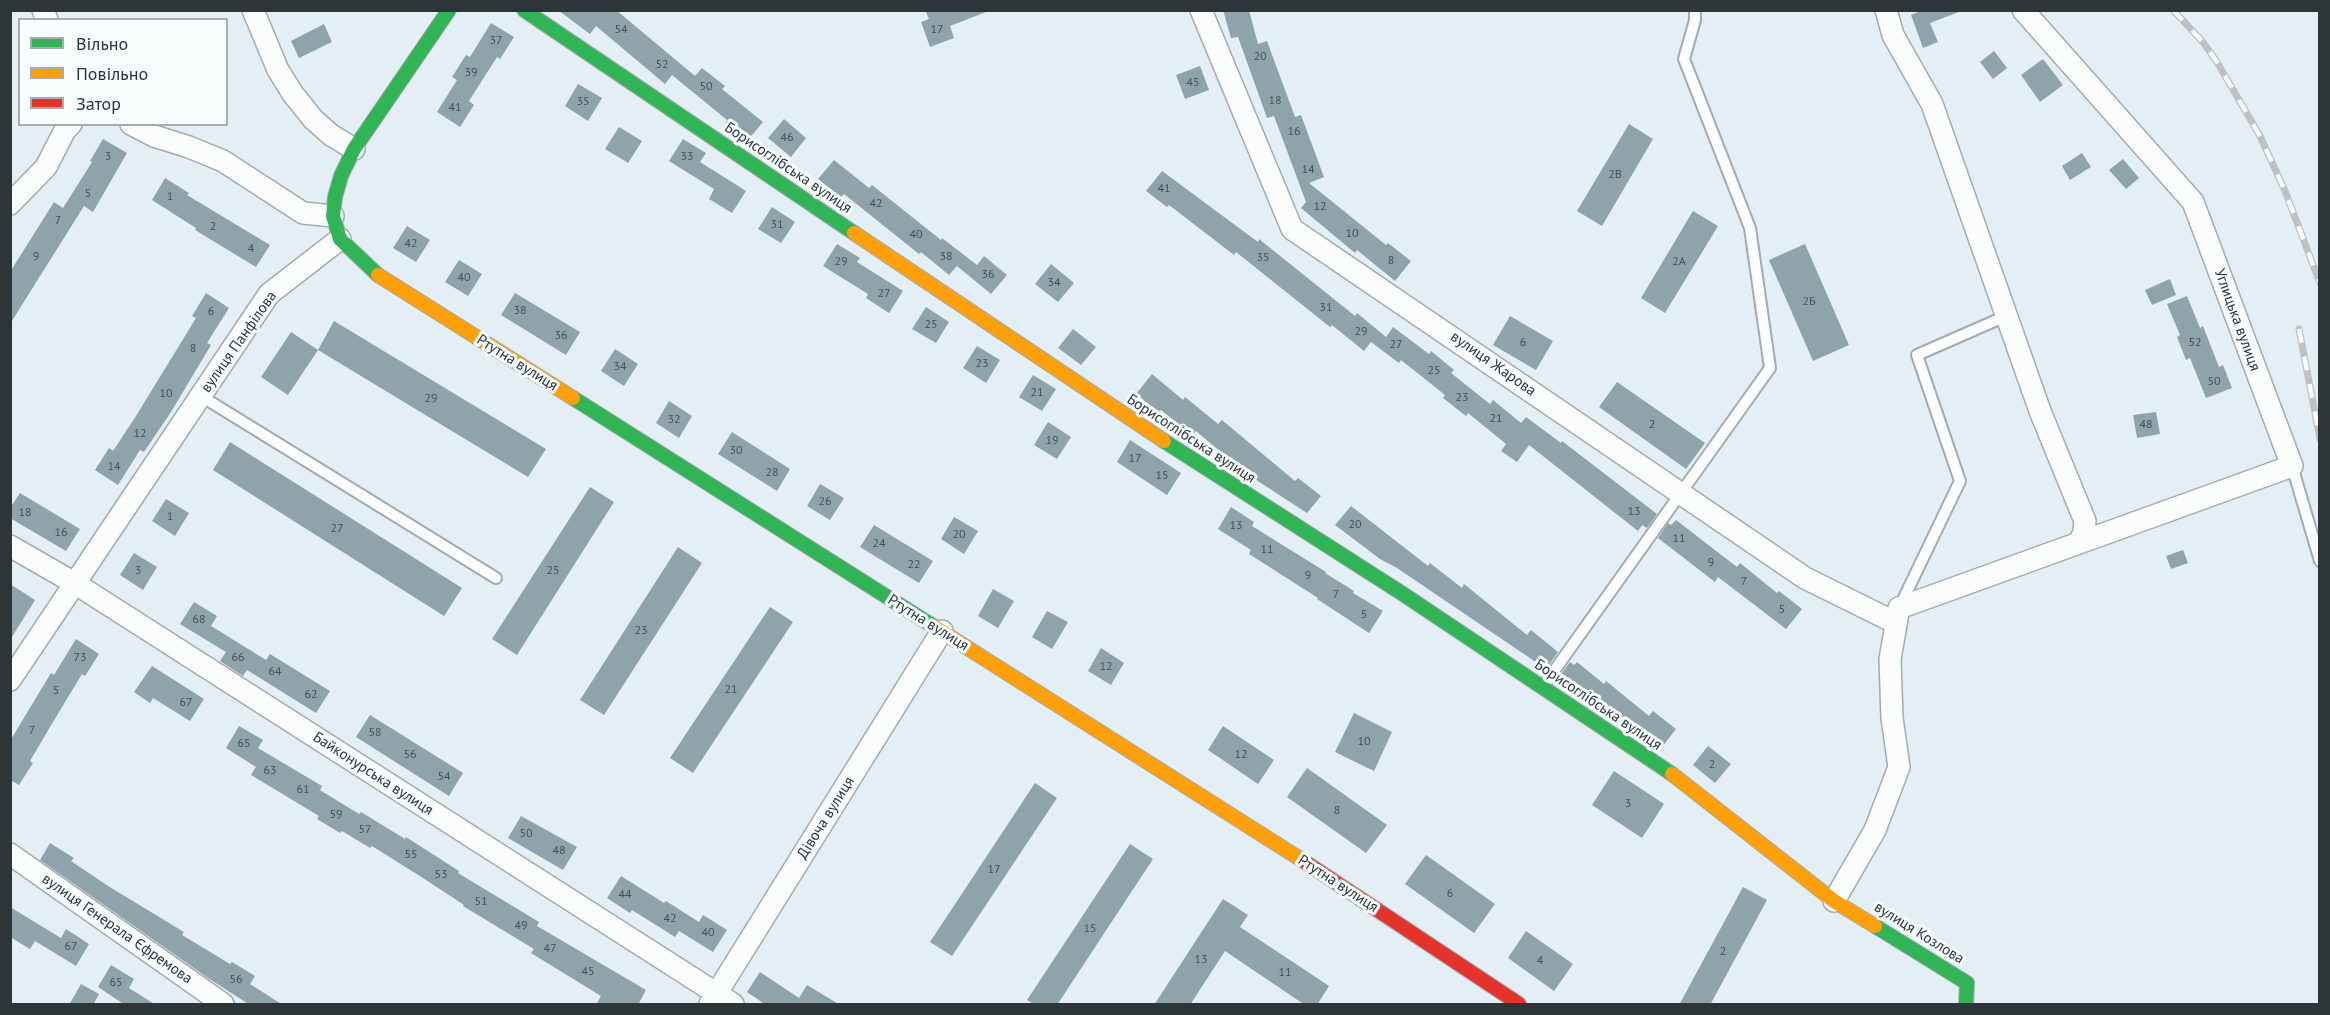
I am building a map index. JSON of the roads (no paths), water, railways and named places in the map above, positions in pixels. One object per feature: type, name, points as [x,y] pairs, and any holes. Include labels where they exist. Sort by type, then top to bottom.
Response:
[{"type":"street","points":[[253,10],[278,70],[293,94],[313,119],[331,135],[354,149]]},
{"type":"street","points":[[340,239],[333,216],[335,196],[341,176],[354,149],[449,10]]},
{"type":"street","name":"Борисоглібська вулиця","points":[[525,10],[1160,439],[1403,594],[1686,784],[1834,901]]},
{"type":"street","name":"вулиця Жарова","points":[[1201,10],[1292,229],[1805,578],[1897,615]]},
{"type":"street","points":[[1886,10],[1893,35],[1932,104],[2040,411],[2085,521],[2084,532],[2079,543]]},
{"type":"street","name":"Углицька вулиця","points":[[2023,10],[2193,202],[2292,466]]},
{"type":"street","points":[[10,204],[46,167],[69,126]]},
{"type":"street","points":[[135,126],[154,136],[223,161],[303,213],[333,216]]},
{"type":"street","name":"вулиця Панфілова","points":[[10,680],[268,294],[340,239]]},
{"type":"street","name":"Ртутна вулиця","points":[[340,239],[381,277],[1251,827],[1519,1005]]},
{"type":"street","points":[[1834,901],[1875,830],[1899,767],[1892,718],[1890,659],[1897,615],[2079,543],[2292,466]]},
{"type":"street","name":"Байконурська вулиця","points":[[10,546],[76,584],[720,1001]]},
{"type":"street","name":"Дівоча вулиця","points":[[720,1001],[942,631]]},
{"type":"street","name":"вулиця Генерала Єфремова","points":[[10,854],[223,1005]]},
{"type":"street","name":"вулиця Козлова","points":[[1834,901],[1967,983],[1966,1005]]},
{"type":"lane","points":[[1542,688],[1770,368],[1750,228],[1684,59],[1695,20],[1695,10]]},
{"type":"lane","points":[[1897,615],[1959,481],[1917,355],[2006,316]]},
{"type":"lane","points":[[201,396],[495,578]]},
{"type":"lane","points":[[2292,466],[2319,561]]},
{"type":"railway","points":[[2173,10],[2203,42],[2217,62],[2260,136],[2285,191],[2320,283]]},
{"type":"railway","points":[[2299,329],[2320,439]]}]
